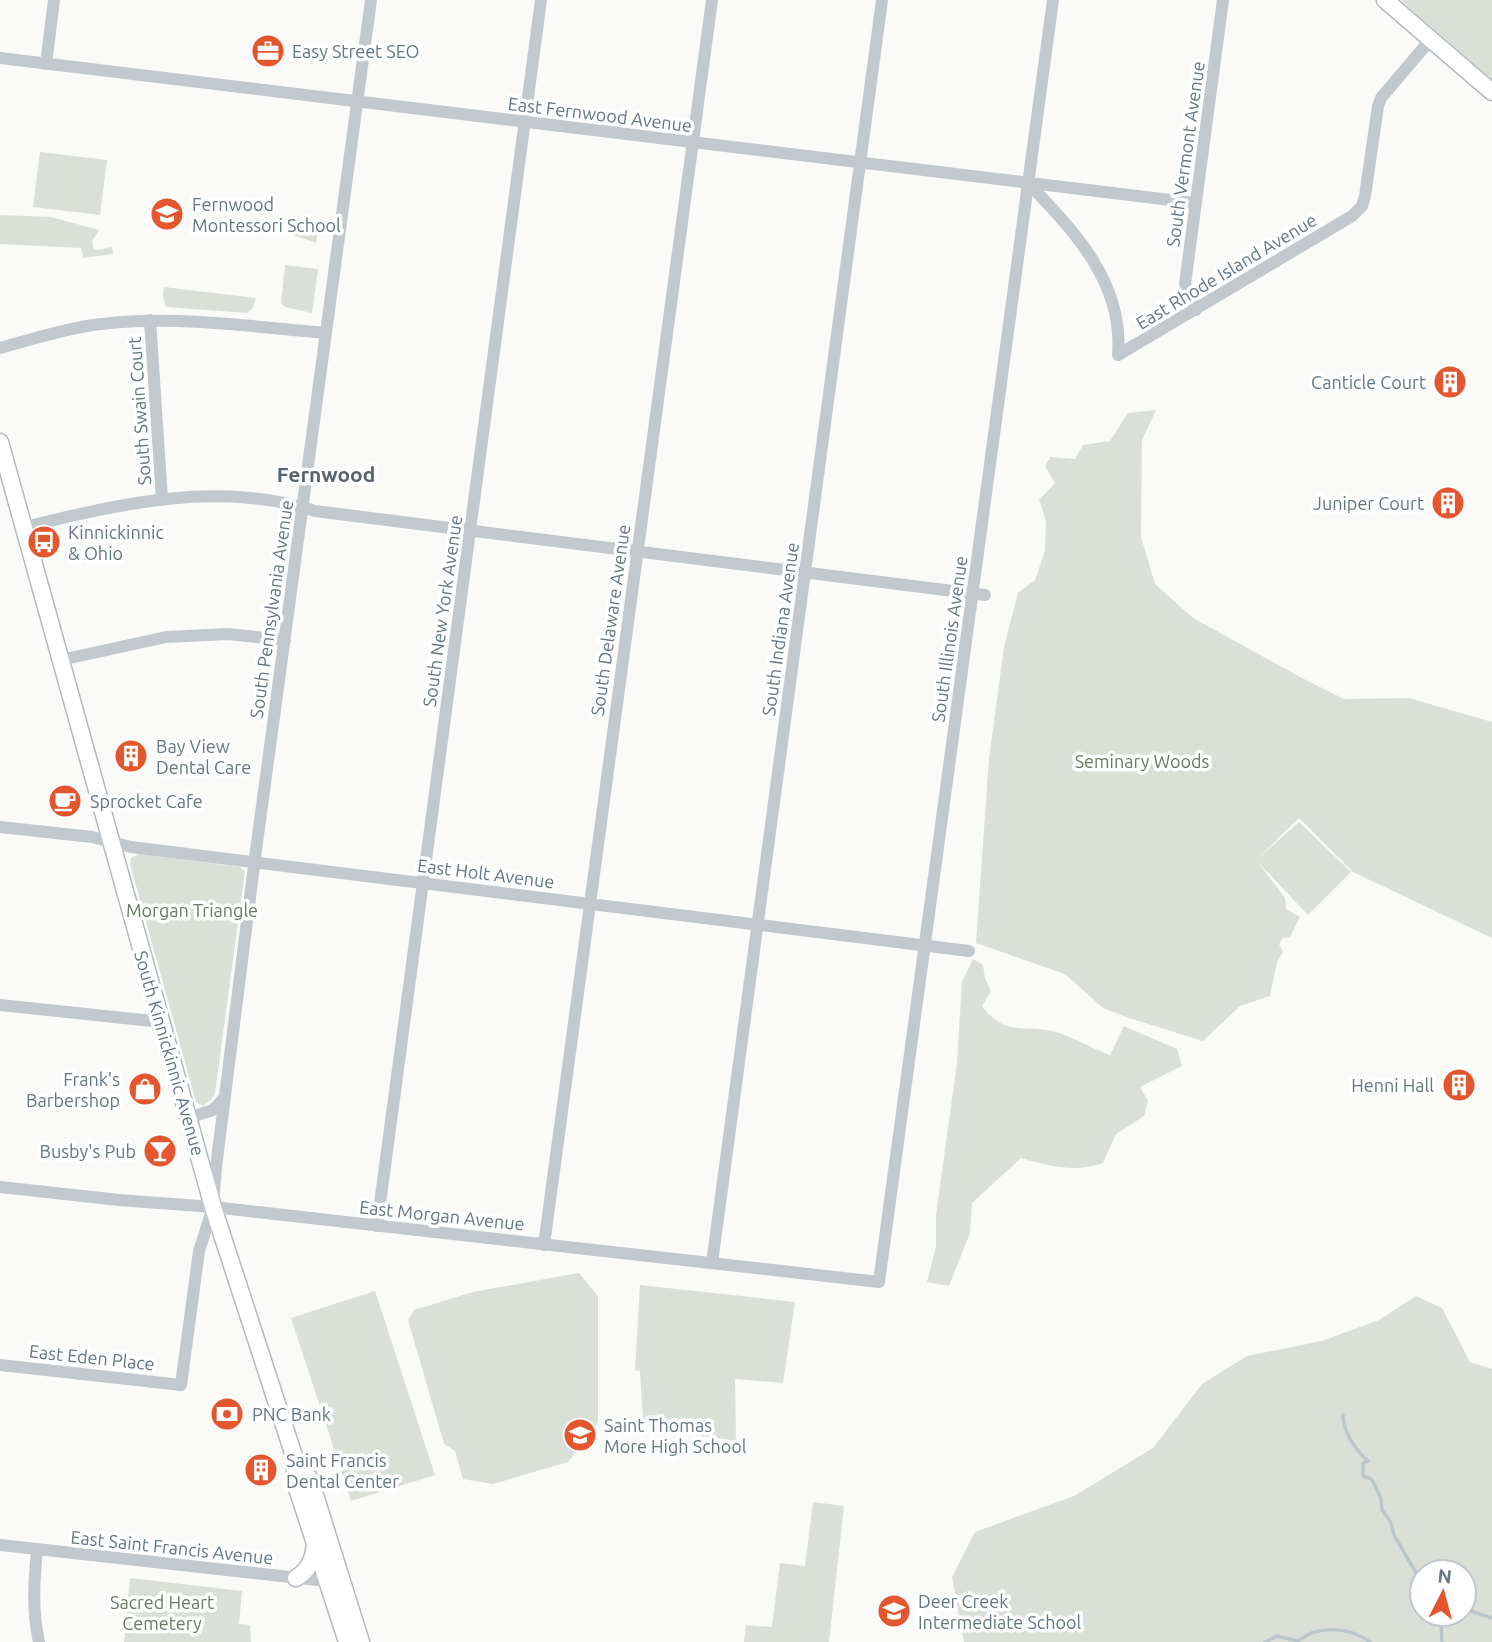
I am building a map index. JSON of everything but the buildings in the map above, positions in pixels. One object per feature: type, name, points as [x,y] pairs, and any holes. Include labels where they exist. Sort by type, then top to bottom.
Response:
[{"type":"main road","points":[[1385,0],[1492,92]]},
{"type":"main road","name":"South Kinnickinnic Avenue","points":[[0,442],[213,1207],[296,1459],[310,1479],[347,1642]]},
{"type":"main road","name":"South Kinnickinnic Avenue","points":[[296,1459],[295,1482],[315,1545],[361,1642]]},
{"type":"main road","points":[[296,1578],[311,1564],[315,1545]]},
{"type":"street","points":[[46,64],[54,0]]},
{"type":"street","name":"South Pennsylvania Avenue","points":[[181,1385],[199,1251],[213,1207],[254,862],[371,0]]},
{"type":"street","name":"South New York Avenue","points":[[377,1226],[541,0]]},
{"type":"street","name":"South Delaware Avenue","points":[[544,1245],[712,0]]},
{"type":"street","name":"South Indiana Avenue","points":[[712,1263],[882,0]]},
{"type":"street","name":"South Illinois Avenue","points":[[879,1282],[925,944],[979,594],[1028,183],[1053,0]]},
{"type":"street","name":"South Vermont Avenue","points":[[1196,310],[1185,285],[1223,0]]},
{"type":"street","name":"East Rhode Island Avenue","points":[[1028,183],[1086,249],[1100,272],[1115,310],[1120,333],[1118,355],[1352,216],[1362,205],[1368,184],[1381,98],[1431,39]]},
{"type":"street","name":"East Fernwood Avenue","points":[[0,58],[1195,203]]},
{"type":"street","points":[[0,348],[97,324],[150,320],[326,333]]},
{"type":"street","name":"South Swain Court","points":[[150,320],[162,499]]},
{"type":"street","points":[[25,527],[91,510],[162,499],[256,498],[291,502],[315,511],[979,594]]},
{"type":"street","points":[[61,660],[166,637],[228,634],[285,640]]},
{"type":"street","name":"East Holt Avenue","points":[[0,827],[92,837],[131,847],[969,951]]},
{"type":"street","points":[[0,1005],[162,1022]]},
{"type":"street","points":[[188,1118],[213,1110],[224,1098]]},
{"type":"street","name":"East Morgan Avenue","points":[[0,1187],[213,1207],[879,1282]]},
{"type":"street","name":"East Eden Place","points":[[0,1365],[181,1385]]},
{"type":"street","name":"East Saint Francis Avenue","points":[[0,1545],[296,1578],[333,1579]]},
{"type":"street","points":[[37,1550],[33,1593],[39,1642]]},
{"type":"green space","points":[[1401,0],[1492,0],[1492,80],[1407,6]]},
{"type":"green space","points":[[40,152],[107,160],[100,215],[33,207]]},
{"type":"green space","points":[[0,215],[51,217],[99,230],[92,241],[93,248],[97,250],[112,247],[113,254],[83,258],[81,248],[0,244]]},
{"type":"green space","points":[[282,217],[319,222],[316,243],[293,235]]},
{"type":"green space","points":[[285,265],[318,269],[312,313],[285,307],[281,303]]},
{"type":"green space","points":[[164,287],[256,298],[253,308],[247,313],[166,307]]},
{"type":"green space","name":"Seminary Woods","points":[[1156,410],[1142,440],[1141,537],[1155,584],[1193,618],[1344,699],[1409,698],[1492,722],[1492,938],[1353,872],[1299,818],[1256,860],[1299,822],[1351,872],[1308,915],[1258,862],[1285,898],[1286,909],[1300,917],[1290,937],[1283,938],[1279,944],[1283,952],[1277,962],[1270,996],[1240,1006],[1203,1041],[1103,1008],[1065,974],[976,943],[989,759],[1004,647],[1018,593],[1035,580],[1045,551],[1046,521],[1039,500],[1055,483],[1045,466],[1050,457],[1075,459],[1083,445],[1110,441],[1128,413]]},
{"type":"green space","name":"Morgan Triangle","points":[[139,854],[240,867],[245,871],[215,1093],[203,1106],[196,1102],[130,864],[131,858]]},
{"type":"green space","points":[[973,959],[983,965],[985,979],[991,991],[982,1006],[998,1022],[1014,1028],[1058,1033],[1110,1055],[1124,1026],[1177,1049],[1182,1066],[1140,1087],[1148,1101],[1144,1116],[1116,1134],[1103,1163],[1072,1168],[1021,1158],[972,1203],[970,1233],[949,1286],[927,1282],[936,1246],[936,1215],[957,1063],[962,982]]},
{"type":"green space","points":[[579,1273],[598,1296],[598,1423],[568,1462],[493,1484],[463,1479],[455,1451],[444,1444],[408,1320],[414,1310],[473,1292]]},
{"type":"green space","points":[[640,1285],[795,1302],[783,1383],[735,1379],[736,1441],[653,1429],[643,1419],[640,1371],[635,1370]]},
{"type":"green space","points":[[375,1291],[435,1475],[351,1501],[291,1318]]},
{"type":"green space","points":[[1416,1296],[1442,1308],[1470,1362],[1492,1369],[1492,1642],[964,1642],[952,1577],[975,1532],[1074,1496],[1153,1448],[1202,1384],[1247,1356],[1322,1341],[1379,1320]]},
{"type":"green space","points":[[813,1502],[844,1506],[829,1642],[744,1642],[746,1625],[772,1627],[780,1563],[805,1566]]},
{"type":"green space","name":"Sacred Heart Cemetery","points":[[130,1578],[242,1591],[239,1624],[250,1625],[251,1642],[124,1642]]},
{"type":"waterway","points":[[1343,1415],[1351,1440],[1368,1461],[1363,1463],[1363,1476],[1371,1479],[1375,1485],[1382,1510],[1408,1559]]},
{"type":"waterway","points":[[1478,1614],[1492,1618]]},
{"type":"waterway","points":[[1441,1628],[1442,1642]]},
{"type":"waterway","points":[[1265,1642],[1277,1636],[1298,1641],[1324,1630],[1353,1633],[1370,1642]]},
{"type":"place","name":"Easy Street SEO","points":[[268,51]]},
{"type":"place","name":"Fernwood Montessori School","points":[[167,214]]},
{"type":"place","name":"Canticle Court","points":[[1450,382]]},
{"type":"place","name":"Juniper Court","points":[[1448,503]]},
{"type":"place","name":"Kinnickinnic & Ohio","points":[[44,542]]},
{"type":"place","name":"Bay View Dental Care","points":[[131,756]]},
{"type":"place","name":"Sprocket Cafe","points":[[65,801]]},
{"type":"place","name":"Henni Hall","points":[[1459,1085]]},
{"type":"place","name":"Frank's Barbershop","points":[[145,1089]]},
{"type":"place","name":"Busby's Pub","points":[[160,1151]]},
{"type":"place","name":"PNC Bank","points":[[227,1414]]},
{"type":"place","name":"Saint Thomas More High School","points":[[580,1435]]},
{"type":"place","name":"Saint Francis Dental Center","points":[[261,1470]]},
{"type":"place","name":"Deer Creek Intermediate School","points":[[894,1611]]},
{"type":"district","name":"Fernwood","points":[[326,474]]}]
